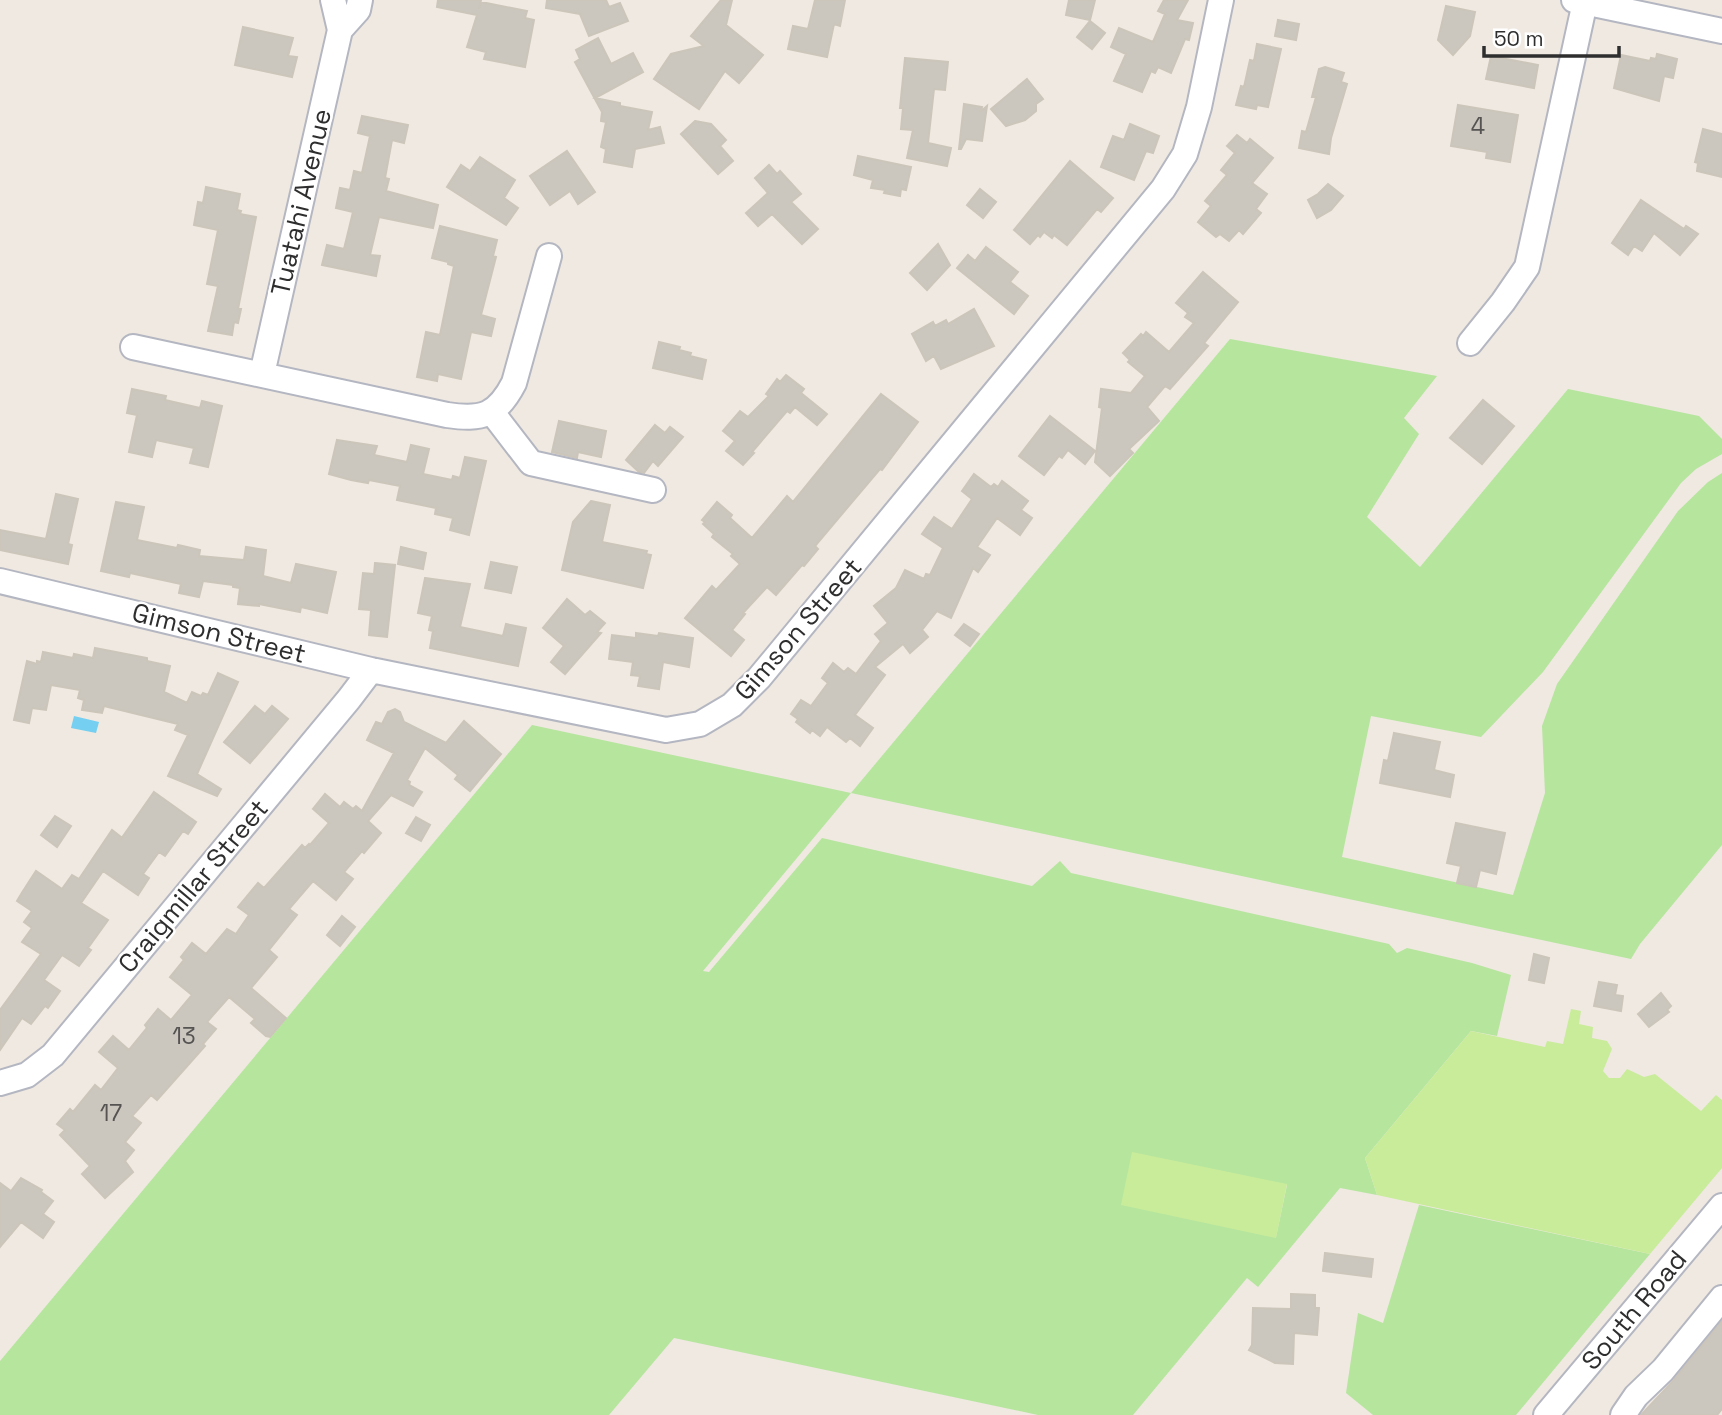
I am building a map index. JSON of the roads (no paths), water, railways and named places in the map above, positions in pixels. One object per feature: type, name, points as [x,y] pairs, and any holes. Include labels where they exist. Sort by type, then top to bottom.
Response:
[{"type":"street","name":"Tuatahi Avenue","points":[[262,374],[340,30],[333,0]]},
{"type":"street","name":"Tuatahi Avenue","points":[[340,30],[358,10],[360,0]]},
{"type":"street","name":"Gimson Street","points":[[0,580],[371,670],[666,730],[700,724],[732,705],[759,678],[1163,189],[1185,154],[1199,107],[1221,0]]},
{"type":"street","points":[[1471,343],[1527,267],[1580,1],[1722,31]]},
{"type":"street","points":[[132,347],[447,415],[472,418],[491,411],[506,398],[514,383],[549,256]]},
{"type":"street","points":[[491,411],[531,463],[653,490]]},
{"type":"street","name":"Craigmillar Street","points":[[0,1083],[27,1075],[53,1055],[371,670]]},
{"type":"street","name":"South Road","points":[[1546,1415],[1722,1206]]},
{"type":"street","points":[[1623,1415],[1636,1396],[1664,1370],[1722,1298]]},
{"type":"water","points":[[74,716],[99,722],[96,733],[71,728]]}]
